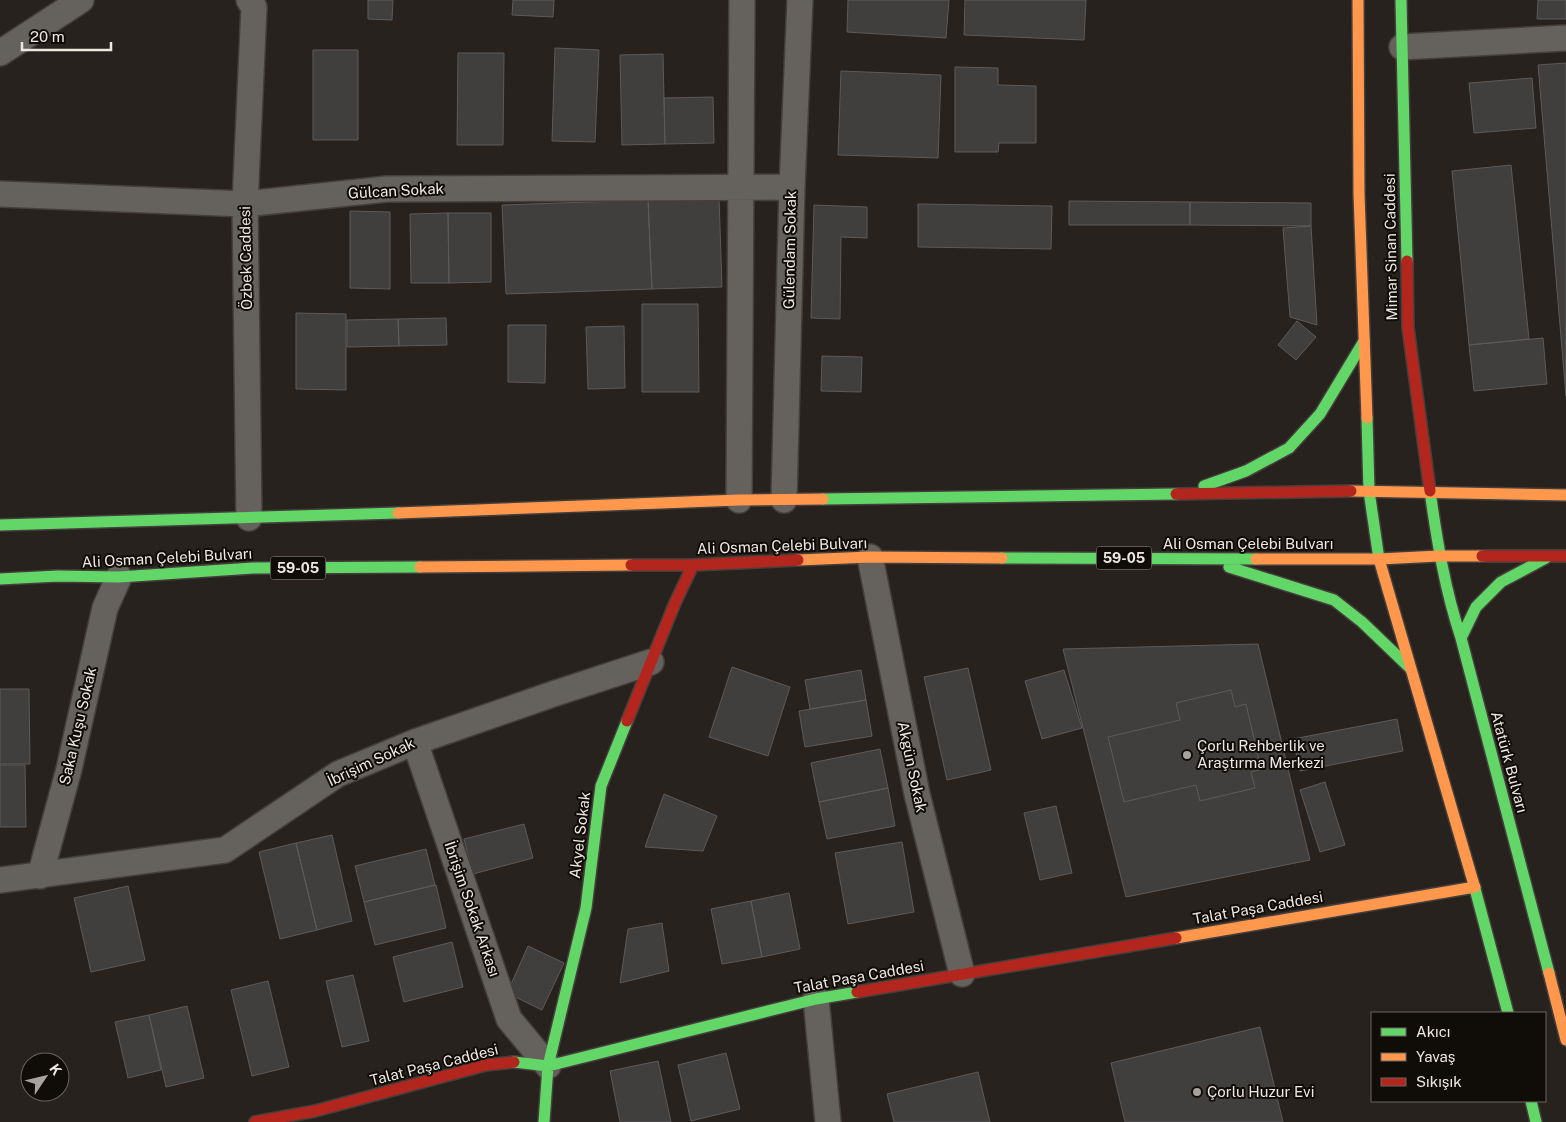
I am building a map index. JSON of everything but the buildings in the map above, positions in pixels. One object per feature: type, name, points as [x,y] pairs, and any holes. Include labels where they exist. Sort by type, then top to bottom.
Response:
[{"type":"main road","name":"Mimar Sinan Caddesi","points":[[1358,0],[1359,194],[1369,491]]},
{"type":"main road","name":"Mimar Sinan Caddesi","points":[[1401,0],[1408,328],[1430,491]]},
{"type":"main road","points":[[1184,494],[1246,471],[1289,448],[1320,414],[1364,341]]},
{"type":"main road","points":[[1369,491],[1379,559],[1444,789],[1475,887],[1508,1012]]},
{"type":"main road","points":[[0,525],[739,500],[1369,491],[1566,495]]},
{"type":"main road","name":"Atatürk Bulvarı","points":[[1430,491],[1439,556],[1452,611],[1461,638],[1566,1040]]},
{"type":"main road","name":"Ali Osman Çelebi Bulvarı","points":[[0,580],[58,576],[119,577],[253,568],[693,565],[870,557],[1379,559],[1439,556],[1566,556]]},
{"type":"main road","points":[[1461,638],[1476,607],[1501,582],[1548,556]]},
{"type":"main road","points":[[1201,558],[1334,600],[1362,622],[1411,669]]},
{"type":"main road","name":"Akyel Sokak","points":[[544,1122],[548,1066],[586,908],[601,786],[693,565]]},
{"type":"main road","name":"Talat Paşa Caddesi","points":[[255,1122],[314,1111],[486,1065],[513,1062],[548,1066],[816,999],[1475,887]]},
{"type":"main road","points":[[1531,1102],[1536,1122]]},
{"type":"street","points":[[0,53],[81,0]]},
{"type":"street","points":[[739,500],[742,0]]},
{"type":"street","name":"Gülendam Sokak","points":[[784,500],[792,187],[800,0]]},
{"type":"street","name":"Özbek Caddesi","points":[[249,518],[244,204],[254,2]]},
{"type":"street","points":[[1402,47],[1566,38]]},
{"type":"street","name":"Gülcan Sokak","points":[[0,194],[244,204],[387,189],[792,187]]},
{"type":"street","name":"Akgün Sokak","points":[[870,557],[916,794],[962,974]]},
{"type":"street","name":"Saka Kuşu Sokak","points":[[40,876],[69,769],[105,608],[119,577]]},
{"type":"street","name":"İbrişim Sokak","points":[[0,880],[225,850],[338,774],[414,742],[552,694],[652,662]]},
{"type":"street","name":"İbrişim Sokak Arkası","points":[[414,742],[510,1019],[548,1066]]},
{"type":"street","points":[[816,999],[828,1122]]},
{"type":"traffic: fast","points":[[1401,0],[1407,261]]},
{"type":"traffic: fast","points":[[1204,486],[1246,471],[1289,448],[1320,414],[1364,341]]},
{"type":"traffic: fast","points":[[1367,418],[1369,491],[1379,559]]},
{"type":"traffic: fast","points":[[1430,491],[1450,602],[1549,973]]},
{"type":"traffic: fast","points":[[823,499],[1176,494]]},
{"type":"traffic: fast","points":[[0,525],[398,513]]},
{"type":"traffic: fast","points":[[1002,558],[1256,559]]},
{"type":"traffic: fast","points":[[1461,638],[1476,607],[1501,582],[1546,558]]},
{"type":"traffic: fast","points":[[0,579],[58,576],[119,577],[253,568],[420,567]]},
{"type":"traffic: fast","points":[[1229,567],[1334,600],[1362,622],[1410,668]]},
{"type":"traffic: fast","points":[[544,1122],[548,1066],[586,908],[601,786],[627,721]]},
{"type":"traffic: fast","points":[[1474,885],[1508,1012]]},
{"type":"traffic: fast","points":[[514,1062],[548,1066],[816,999],[857,992]]},
{"type":"traffic: fast","points":[[1531,1102],[1536,1122]]},
{"type":"traffic: slow","points":[[1358,0],[1359,194],[1367,418]]},
{"type":"traffic: slow","points":[[1351,491],[1566,495]]},
{"type":"traffic: slow","points":[[398,513],[739,500],[823,499]]},
{"type":"traffic: slow","points":[[1256,559],[1379,559],[1482,556]]},
{"type":"traffic: slow","points":[[798,560],[870,557],[1002,558]]},
{"type":"traffic: slow","points":[[1379,559],[1474,885]]},
{"type":"traffic: slow","points":[[420,567],[631,565]]},
{"type":"traffic: slow","points":[[1176,938],[1475,887]]},
{"type":"traffic: slow","points":[[1549,973],[1566,1040]]},
{"type":"traffic: jam","points":[[1407,261],[1408,328],[1430,491]]},
{"type":"traffic: jam","points":[[1176,494],[1351,491]]},
{"type":"traffic: jam","points":[[1482,556],[1566,556]]},
{"type":"traffic: jam","points":[[631,565],[693,565],[798,560]]},
{"type":"traffic: jam","points":[[627,721],[675,603],[693,565]]},
{"type":"traffic: jam","points":[[857,992],[1176,938]]},
{"type":"traffic: jam","points":[[255,1122],[315,1111],[486,1065],[514,1062]]},
{"type":"place","name":"Çorlu Rehberlik ve Araştırma Merkezi","points":[[1187,755]]},
{"type":"place","name":"Çorlu Huzur Evi","points":[[1197,1092]]}]
